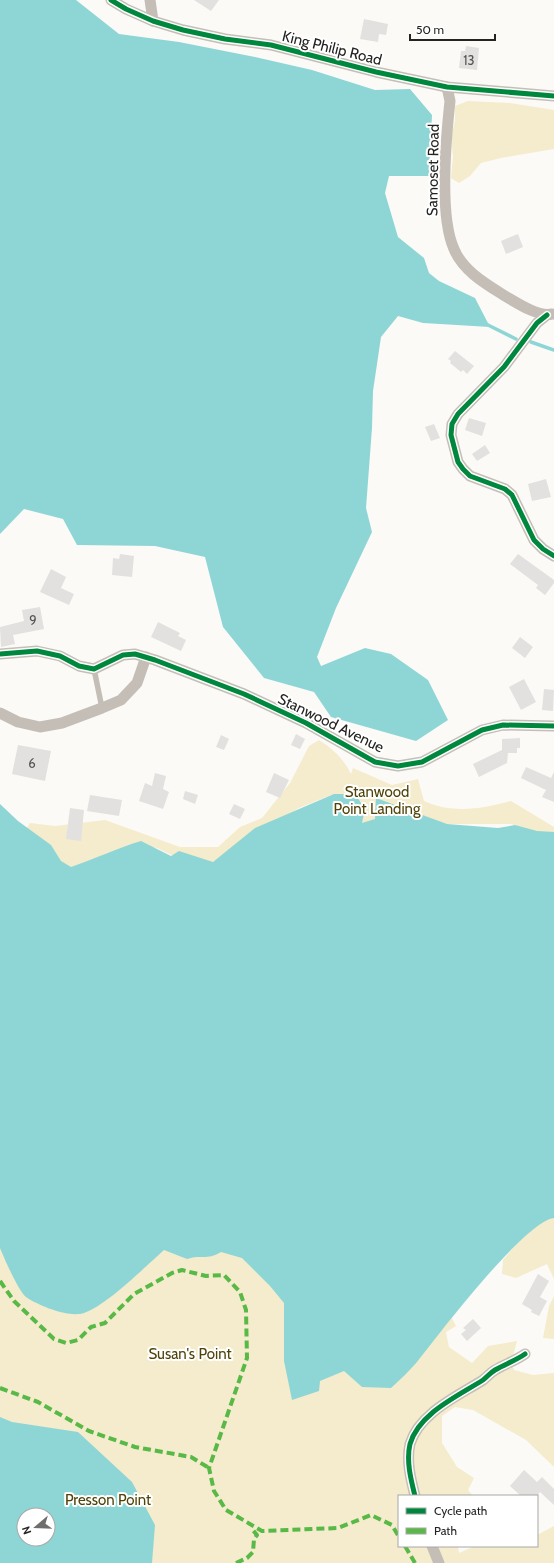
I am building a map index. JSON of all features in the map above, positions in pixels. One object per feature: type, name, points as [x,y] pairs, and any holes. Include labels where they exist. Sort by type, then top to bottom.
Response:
[{"type":"street","name":"King Philip Road","points":[[111,0],[126,9],[153,21],[218,37],[271,45],[376,72],[447,87],[554,96]]},
{"type":"street","points":[[150,0],[153,21]]},
{"type":"street","name":"Samoset Road","points":[[447,87],[450,102],[446,174],[446,215],[454,250],[461,261],[486,285],[525,307],[550,314]]},
{"type":"street","points":[[550,314],[537,323],[504,367],[458,414],[452,424],[451,435],[458,462],[463,469],[470,476],[505,489],[512,495],[534,540],[543,549],[554,556]]},
{"type":"street","points":[[0,654],[37,651],[60,656],[79,666],[94,668]]},
{"type":"street","name":"Stanwood Avenue","points":[[94,668],[123,655],[135,654],[146,657],[244,694],[306,723],[375,762],[398,766],[422,762],[482,730],[503,725],[554,726]]},
{"type":"street","points":[[0,713],[18,722],[40,727],[62,723],[102,708],[121,700],[137,683],[146,657]]},
{"type":"street","points":[[415,1495],[408,1460],[410,1444],[418,1428],[428,1417],[442,1406],[495,1370],[511,1363],[525,1354]]},
{"type":"street","points":[[432,1547],[439,1563]]},
{"type":"lane","points":[[94,668],[102,708]]},
{"type":"green space","points":[[468,101],[510,103],[554,110],[554,149],[481,163],[470,176],[459,183],[451,178],[453,156],[451,137],[455,121],[455,106]]},
{"type":"green space","name":"Stanwood Point Landing","points":[[319,740],[338,755],[345,763],[351,774],[353,768],[392,785],[418,779],[424,801],[446,808],[478,808],[511,801],[554,827],[554,833],[541,833],[511,824],[359,824],[343,803],[331,795],[299,808],[213,862],[186,862],[157,848],[134,845],[66,869],[22,836],[30,823],[55,826],[105,820],[180,847],[218,847],[240,827],[262,818],[290,783],[309,746]]},
{"type":"green space","points":[[0,1217],[151,1250],[224,1248],[444,1303],[456,1326],[446,1332],[449,1347],[472,1363],[488,1346],[517,1341],[511,1363],[514,1370],[533,1375],[554,1373],[554,1467],[526,1440],[473,1410],[455,1407],[442,1416],[442,1443],[457,1467],[474,1478],[468,1490],[472,1495],[398,1495],[398,1547],[458,1547],[459,1553],[473,1547],[538,1547],[538,1534],[554,1526],[554,1563],[0,1563]]},
{"type":"green space","points":[[554,1218],[554,1279],[547,1264],[516,1278],[502,1274],[503,1260],[519,1241],[539,1224]]},
{"type":"green space","points":[[554,1296],[554,1339],[543,1338],[549,1306]]},
{"type":"water","points":[[0,0],[76,0],[119,34],[179,42],[255,57],[312,70],[375,90],[410,89],[432,115],[429,176],[389,176],[385,193],[398,237],[424,258],[429,273],[439,281],[475,298],[490,327],[423,323],[398,316],[381,337],[373,391],[372,428],[366,508],[372,532],[336,608],[317,657],[321,666],[365,648],[391,654],[428,680],[448,720],[416,741],[331,717],[314,692],[264,678],[223,627],[205,557],[155,546],[77,545],[63,519],[24,509],[0,534]]},
{"type":"water","points":[[334,794],[355,794],[365,809],[362,823],[375,819],[376,798],[447,824],[498,828],[515,825],[537,831],[554,832],[554,1218],[540,1224],[503,1258],[462,1305],[417,1362],[391,1388],[362,1387],[344,1371],[320,1381],[319,1391],[292,1400],[284,1361],[284,1303],[270,1286],[242,1258],[221,1252],[208,1257],[187,1259],[164,1250],[126,1285],[104,1302],[93,1309],[78,1314],[62,1313],[26,1297],[12,1274],[0,1248],[0,804],[18,821],[51,845],[61,861],[71,867],[141,841],[171,856],[179,851],[213,862],[255,828]]},
{"type":"water","points":[[0,1417],[12,1422],[78,1432],[132,1482],[155,1525],[152,1563],[0,1563]]},
{"type":"building","points":[[194,0],[219,0],[211,11]]},
{"type":"building","points":[[364,19],[388,24],[386,35],[379,34],[378,42],[360,39]]},
{"type":"building","points":[[466,46],[479,48],[477,70],[459,68],[461,51],[465,51]]},
{"type":"building","points":[[518,234],[523,247],[506,254],[501,241]]},
{"type":"building","points":[[455,351],[474,366],[467,374],[463,370],[461,372],[450,363],[451,361],[448,359]]},
{"type":"building","points":[[469,418],[486,423],[482,436],[465,430]]},
{"type":"building","points":[[434,424],[440,438],[431,441],[425,427]]},
{"type":"building","points":[[485,445],[490,453],[477,461],[472,454]]},
{"type":"building","points":[[546,479],[551,497],[532,501],[528,484]]},
{"type":"building","points":[[120,554],[134,556],[132,577],[112,575],[113,558],[119,559]]},
{"type":"building","points":[[518,554],[554,580],[554,583],[545,595],[536,588],[538,585],[510,564]]},
{"type":"building","points":[[51,569],[66,577],[61,588],[74,594],[69,605],[40,592]]},
{"type":"building","points":[[40,607],[44,629],[13,635],[15,644],[1,647],[0,627],[24,621],[22,610]]},
{"type":"building","points":[[158,622],[180,633],[178,636],[186,640],[181,651],[151,637]]},
{"type":"building","points":[[520,637],[533,647],[525,658],[512,648]]},
{"type":"building","points":[[524,679],[536,702],[521,710],[509,687]]},
{"type":"building","points":[[544,689],[554,690],[553,711],[542,710]]},
{"type":"building","points":[[296,734],[305,739],[300,749],[291,745]]},
{"type":"building","points":[[221,735],[229,739],[224,750],[216,747]]},
{"type":"building","points":[[520,738],[520,748],[517,748],[517,753],[508,753],[507,763],[479,777],[473,764],[502,750],[502,739]]},
{"type":"building","points":[[18,745],[51,751],[45,781],[12,774]]},
{"type":"building","points":[[526,767],[551,778],[554,772],[554,802],[542,797],[546,790],[521,778]]},
{"type":"building","points":[[155,773],[166,776],[163,789],[169,792],[163,809],[139,801],[145,783],[152,786]]},
{"type":"building","points":[[274,773],[289,780],[280,798],[266,792]]},
{"type":"building","points":[[185,791],[198,795],[195,804],[183,799]]},
{"type":"building","points":[[90,795],[122,800],[119,816],[87,811]]},
{"type":"building","points":[[234,804],[245,809],[240,819],[229,814]]},
{"type":"building","points":[[70,808],[84,810],[81,841],[66,839]]},
{"type":"building","points":[[538,1274],[549,1281],[540,1297],[547,1301],[539,1316],[531,1312],[532,1310],[522,1304]]},
{"type":"building","points":[[473,1319],[481,1328],[467,1341],[461,1334],[466,1330],[463,1328]]},
{"type":"building","points":[[524,1470],[537,1482],[542,1477],[554,1489],[554,1505],[540,1492],[538,1495],[520,1495],[510,1486]]},
{"type":"waterway","points":[[486,324],[516,339]]},
{"type":"waterway","points":[[531,342],[554,350]]},
{"type":"marked path","points":[[0,1281],[14,1301],[54,1339],[66,1343],[78,1340],[91,1327],[105,1323],[134,1294],[172,1273],[182,1270],[206,1276],[224,1275],[240,1292],[246,1310],[247,1358],[209,1468],[214,1491],[226,1510],[262,1531],[338,1528],[371,1515],[392,1525],[398,1535]]},
{"type":"marked path","points":[[0,1388],[38,1402],[89,1431],[135,1447],[191,1457],[209,1468]]},
{"type":"marked path","points":[[236,1563],[247,1558],[253,1552],[254,1539],[257,1535],[251,1528]]},
{"type":"marked path","points":[[406,1547],[415,1563]]},
{"type":"cycle path","points":[[111,0],[126,9],[153,21],[183,30],[225,39],[271,45],[376,72],[447,87],[554,96]]},
{"type":"cycle path","points":[[547,315],[537,323],[504,367],[458,414],[452,424],[451,435],[458,462],[463,469],[470,476],[505,489],[512,495],[534,540],[543,549],[554,556]]},
{"type":"cycle path","points":[[0,654],[37,651],[60,656],[79,666],[94,669],[123,655],[135,654],[155,660],[244,694],[306,723],[375,762],[398,766],[422,762],[482,730],[503,725],[554,726]]},
{"type":"cycle path","points":[[415,1495],[410,1470],[409,1450],[415,1433],[422,1423],[440,1406],[483,1380],[495,1370],[525,1354]]},
{"type":"park label","name":"Susan's Point","points":[[190,1354]]},
{"type":"park label","name":"Presson Point","points":[[108,1500]]}]
